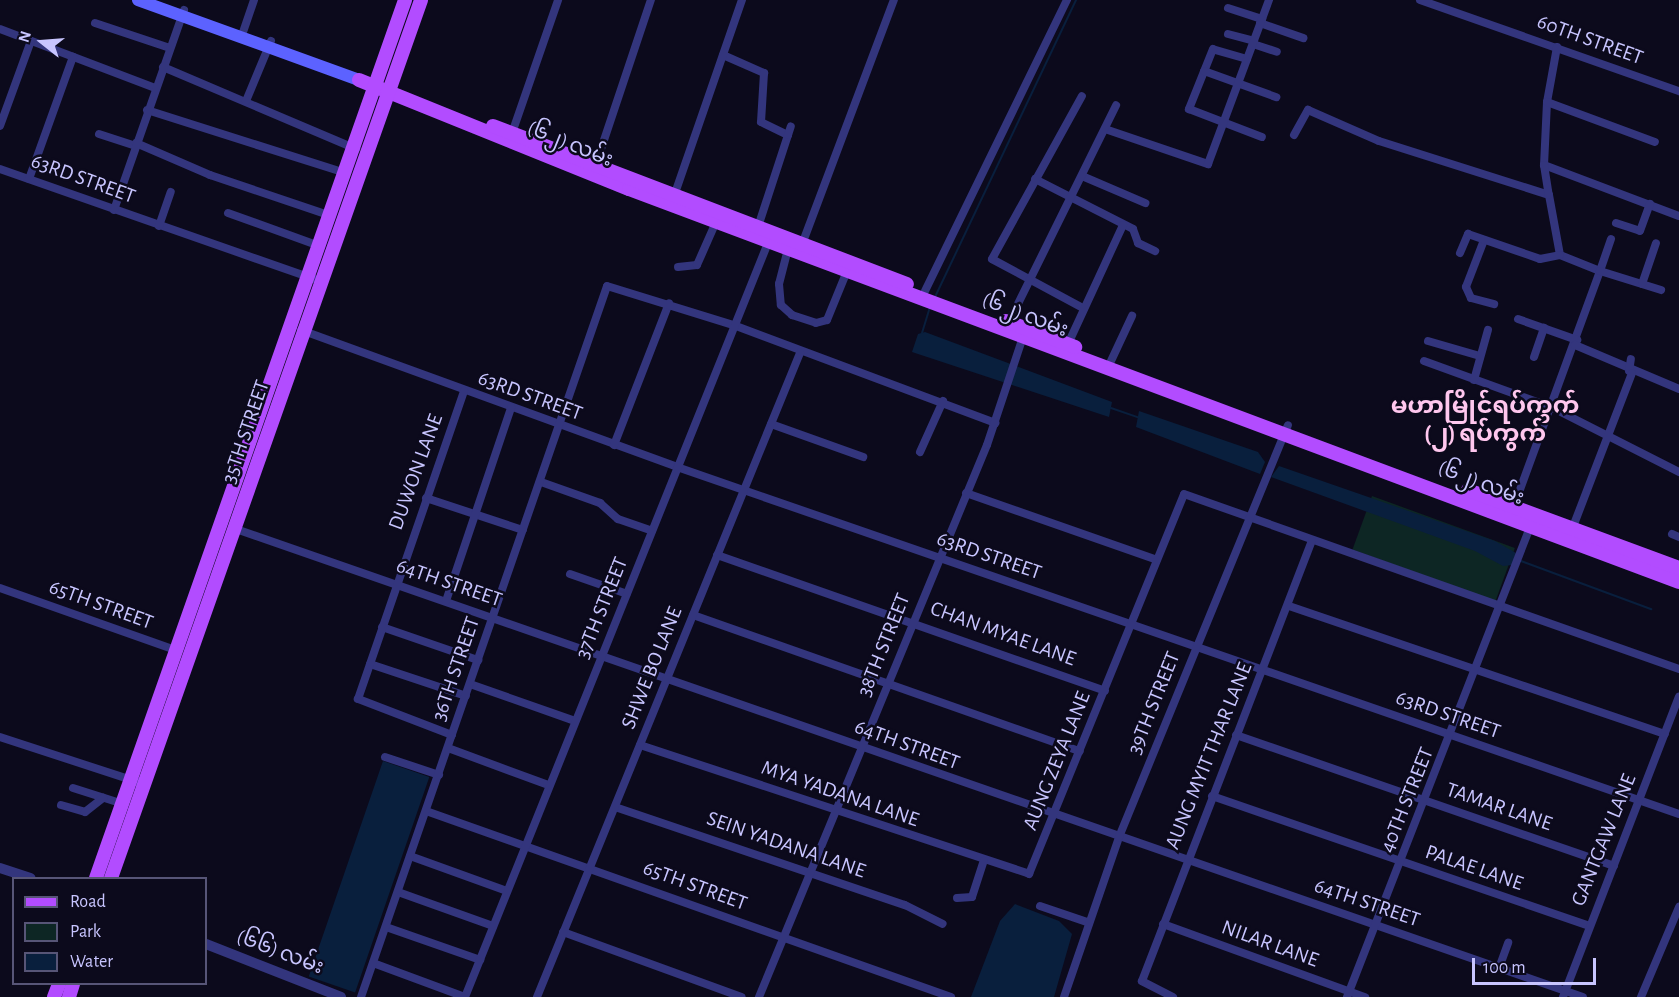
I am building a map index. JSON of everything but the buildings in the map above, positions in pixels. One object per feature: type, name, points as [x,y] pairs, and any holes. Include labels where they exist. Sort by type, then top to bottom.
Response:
[{"type":"main road","points":[[138,0],[183,13],[361,77]]},
{"type":"main road","points":[[158,0],[183,13]]},
{"type":"main road","name":"35TH STREET","points":[[112,877],[138,782],[183,653],[221,524],[342,172],[405,0]]},
{"type":"main road","name":"35TH STREET","points":[[183,653],[235,529],[421,0]]},
{"type":"main road","name":"(၆၂) လမ်း","points":[[361,77],[594,170],[1008,326],[1068,344],[1286,429]]},
{"type":"main road","name":"(၆၂) လမ်း","points":[[673,200],[716,222],[764,234]]},
{"type":"main road","name":"(၆၂) လမ်း","points":[[795,246],[847,271],[931,297]]},
{"type":"main road","name":"(၆၂) လမ်း","points":[[1008,326],[1023,337],[1286,429],[1571,533],[1679,568]]},
{"type":"main road","name":"(၆၂) လမ်း","points":[[1571,533],[1679,582]]},
{"type":"main road","name":"35TH STREET","points":[[97,877],[123,804],[138,782]]},
{"type":"street","points":[[242,34],[254,0]]},
{"type":"street","points":[[511,138],[558,0]]},
{"type":"street","points":[[594,170],[651,0]]},
{"type":"street","points":[[673,200],[742,0]]},
{"type":"street","points":[[847,271],[827,320],[816,323],[784,311],[780,297],[779,274],[795,246],[894,0]]},
{"type":"street","points":[[931,297],[1067,0]]},
{"type":"street","points":[[1104,129],[1204,165],[1225,122],[1269,0]]},
{"type":"street","name":"60TH STREET","points":[[1420,0],[1679,91]]},
{"type":"street","points":[[1228,8],[1303,38]]},
{"type":"street","points":[[114,210],[135,144],[183,13]]},
{"type":"street","points":[[95,23],[170,48]]},
{"type":"street","points":[[0,30],[155,88]]},
{"type":"street","points":[[1228,34],[1277,52]]},
{"type":"street","points":[[0,126],[31,41]]},
{"type":"street","points":[[246,101],[270,45]]},
{"type":"street","points":[[1557,47],[1546,102],[1544,165],[1560,255]]},
{"type":"street","points":[[1247,59],[1215,49],[1189,109],[1262,137]]},
{"type":"street","points":[[723,56],[764,73],[761,122],[788,135]]},
{"type":"street","points":[[29,179],[73,57]]},
{"type":"street","points":[[163,67],[368,153]]},
{"type":"street","points":[[1204,70],[1276,97]]},
{"type":"street","points":[[1081,307],[1028,283],[992,259],[1082,96]]},
{"type":"street","points":[[1546,102],[1655,142]]},
{"type":"street","points":[[1008,326],[1116,105]]},
{"type":"street","points":[[147,110],[342,172]]},
{"type":"street","points":[[1294,135],[1308,110],[1379,141],[1549,195]]},
{"type":"street","name":"37TH STREET","points":[[465,997],[548,785],[736,326],[764,234],[791,126]]},
{"type":"street","points":[[99,134],[135,144],[210,176],[328,215]]},
{"type":"street","points":[[1544,165],[1678,213]]},
{"type":"street","name":"63RD STREET","points":[[0,169],[323,282]]},
{"type":"street","points":[[1082,176],[1145,203]]},
{"type":"street","points":[[1035,179],[1123,225],[1155,251]]},
{"type":"street","points":[[159,226],[171,192]]},
{"type":"street","points":[[1616,223],[1640,231],[1650,204]]},
{"type":"street","points":[[228,213],[317,245]]},
{"type":"street","points":[[678,267],[697,265],[716,222]]},
{"type":"street","points":[[1068,344],[1081,307],[1123,225]]},
{"type":"street","points":[[1460,253],[1466,234],[1546,261],[1560,255],[1600,271],[1661,290]]},
{"type":"street","points":[[1512,511],[1576,343],[1611,239]]},
{"type":"street","points":[[1484,240],[1466,286],[1471,298],[1494,304]]},
{"type":"street","points":[[1642,284],[1656,243]]},
{"type":"street","name":"36TH STREET","points":[[362,997],[608,285],[669,303]]},
{"type":"street","points":[[614,445],[669,303],[736,326],[800,353],[944,401],[995,423]]},
{"type":"street","points":[[1111,361],[1132,316]]},
{"type":"street","points":[[1518,319],[1576,343],[1630,372],[1679,389]]},
{"type":"street","name":"63RD STREET","points":[[289,326],[614,445],[1679,814]]},
{"type":"street","points":[[1534,357],[1544,328]]},
{"type":"street","points":[[1473,380],[1488,330]]},
{"type":"street","name":"38TH STREET","points":[[759,997],[995,423],[1023,337]]},
{"type":"street","points":[[1428,341],[1480,356]]},
{"type":"street","name":"SHWE BO LANE","points":[[539,996],[589,867],[800,353]]},
{"type":"street","points":[[1571,533],[1630,372],[1631,359]]},
{"type":"street","points":[[1424,361],[1551,407],[1679,472]]},
{"type":"street","name":"DUWON LANE","points":[[452,735],[358,701],[395,584],[464,391]]},
{"type":"street","points":[[920,452],[944,401]]},
{"type":"street","points":[[446,601],[510,408]]},
{"type":"street","points":[[771,424],[862,457]]},
{"type":"street","name":"39TH STREET","points":[[1064,997],[1087,922],[1119,837],[1286,429]]},
{"type":"street","points":[[541,482],[600,503],[618,519],[652,531]]},
{"type":"street","points":[[966,493],[1157,560]]},
{"type":"street","name":"AUNG ZEYA LANE","points":[[1029,874],[1184,494],[1249,518]]},
{"type":"street","points":[[426,498],[523,530]]},
{"type":"street","points":[[1249,518],[1499,609],[1679,669]]},
{"type":"street","name":"40TH STREET","points":[[1348,994],[1452,735],[1533,519]]},
{"type":"street","name":"64TH STREET","points":[[221,524],[602,654],[667,680],[1053,816],[1499,968],[1564,994],[1583,997]]},
{"type":"street","name":"AUNG MYIT THAR LANE","points":[[1173,997],[1142,985],[1186,860],[1264,670],[1312,541]]},
{"type":"street","name":"CHAN MYAE LANE","points":[[717,555],[913,620],[1105,690]]},
{"type":"street","points":[[570,574],[627,594]]},
{"type":"street","name":"65TH STREET","points":[[0,588],[183,653]]},
{"type":"street","points":[[1289,606],[1475,672],[1665,734]]},
{"type":"street","points":[[693,615],[1080,752]]},
{"type":"street","points":[[382,627],[478,660]]},
{"type":"street","points":[[370,664],[466,696]]},
{"type":"street","points":[[470,684],[575,721]]},
{"type":"street","name":"GANTGAW LANE","points":[[1564,994],[1679,697]]},
{"type":"street","name":"TAMAR LANE","points":[[1236,735],[1614,866]]},
{"type":"street","points":[[0,737],[138,782]]},
{"type":"street","name":"MYA YADANA LANE","points":[[640,745],[836,812],[1029,874]]},
{"type":"street","points":[[448,748],[548,785]]},
{"type":"street","points":[[385,758],[439,775]]},
{"type":"street","points":[[73,788],[123,804]]},
{"type":"street","name":"PALAE LANE","points":[[1212,796],[1589,926]]},
{"type":"street","points":[[61,805],[85,812],[103,798]]},
{"type":"street","name":"SEIN YADANA LANE","points":[[615,807],[810,872],[943,924]]},
{"type":"street","name":"65TH STREET","points":[[426,811],[951,997]]},
{"type":"street","points":[[410,856],[507,891]]},
{"type":"street","points":[[957,898],[972,897],[984,861]]},
{"type":"street","points":[[0,868],[25,877]]},
{"type":"street","points":[[398,892],[493,926]]},
{"type":"street","points":[[1040,906],[1087,922]]},
{"type":"street","points":[[1641,997],[1679,906]]},
{"type":"street","name":"NILAR LANE","points":[[1163,924],[1348,994],[1365,997]]},
{"type":"street","points":[[386,927],[480,960]]},
{"type":"street","points":[[563,932],[742,997]]},
{"type":"street","points":[[1499,968],[1508,943]]},
{"type":"street","name":"(၆၆) လမ်း","points":[[207,944],[341,997]]},
{"type":"street","points":[[373,963],[465,997]]},
{"type":"green space","points":[[1372,496],[1515,548],[1495,602],[1353,550]]},
{"type":"water","points":[[925,332],[1112,402],[1109,417],[912,352],[918,334]]},
{"type":"water","points":[[1139,411],[1258,452],[1265,462],[1260,474],[1136,427]]},
{"type":"water","points":[[1279,466],[1495,541],[1516,553],[1512,565],[1503,566],[1475,551],[1271,477]]},
{"type":"water","points":[[383,761],[429,777],[355,993],[309,977]]},
{"type":"water","points":[[1015,904],[1059,921],[1072,934],[1054,997],[971,997],[1000,921]]},
{"type":"waterway","points":[[935,297],[1076,0]]},
{"type":"waterway","points":[[922,333],[930,307]]},
{"type":"waterway","points":[[1111,408],[1137,417]]},
{"type":"waterway","points":[[1521,561],[1651,609]]},
{"type":"district","name":"မဟာမြိုင်ရပ်ကွက် (၂) ရပ်ကွက်","points":[[1485,421]]}]
